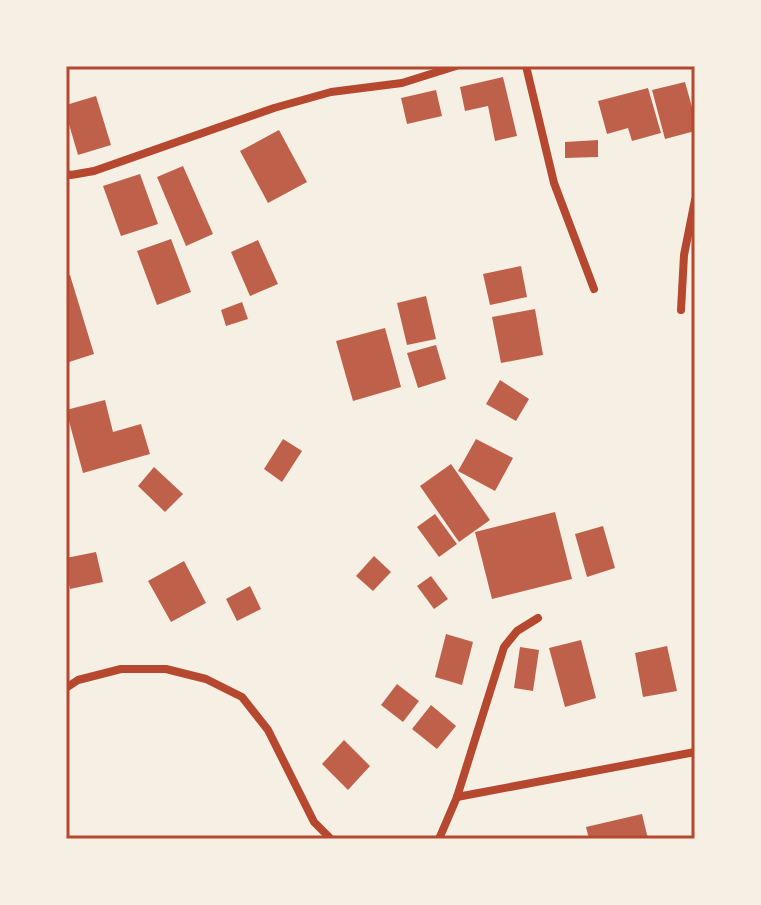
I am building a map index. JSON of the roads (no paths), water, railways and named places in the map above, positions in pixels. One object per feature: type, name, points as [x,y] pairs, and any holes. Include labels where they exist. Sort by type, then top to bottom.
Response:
[{"type":"street","points":[[66,174],[94,171],[274,108],[331,92],[402,83],[456,66]]},
{"type":"street","points":[[526,66],[554,183],[594,289]]},
{"type":"street","points":[[681,310],[684,255],[695,200]]},
{"type":"street","points":[[439,839],[457,797],[504,647],[517,631],[538,618]]},
{"type":"street","points":[[66,688],[78,680],[121,669],[166,669],[206,679],[242,697],[268,730],[314,822],[331,839]]},
{"type":"street","points":[[457,797],[695,752]]}]
